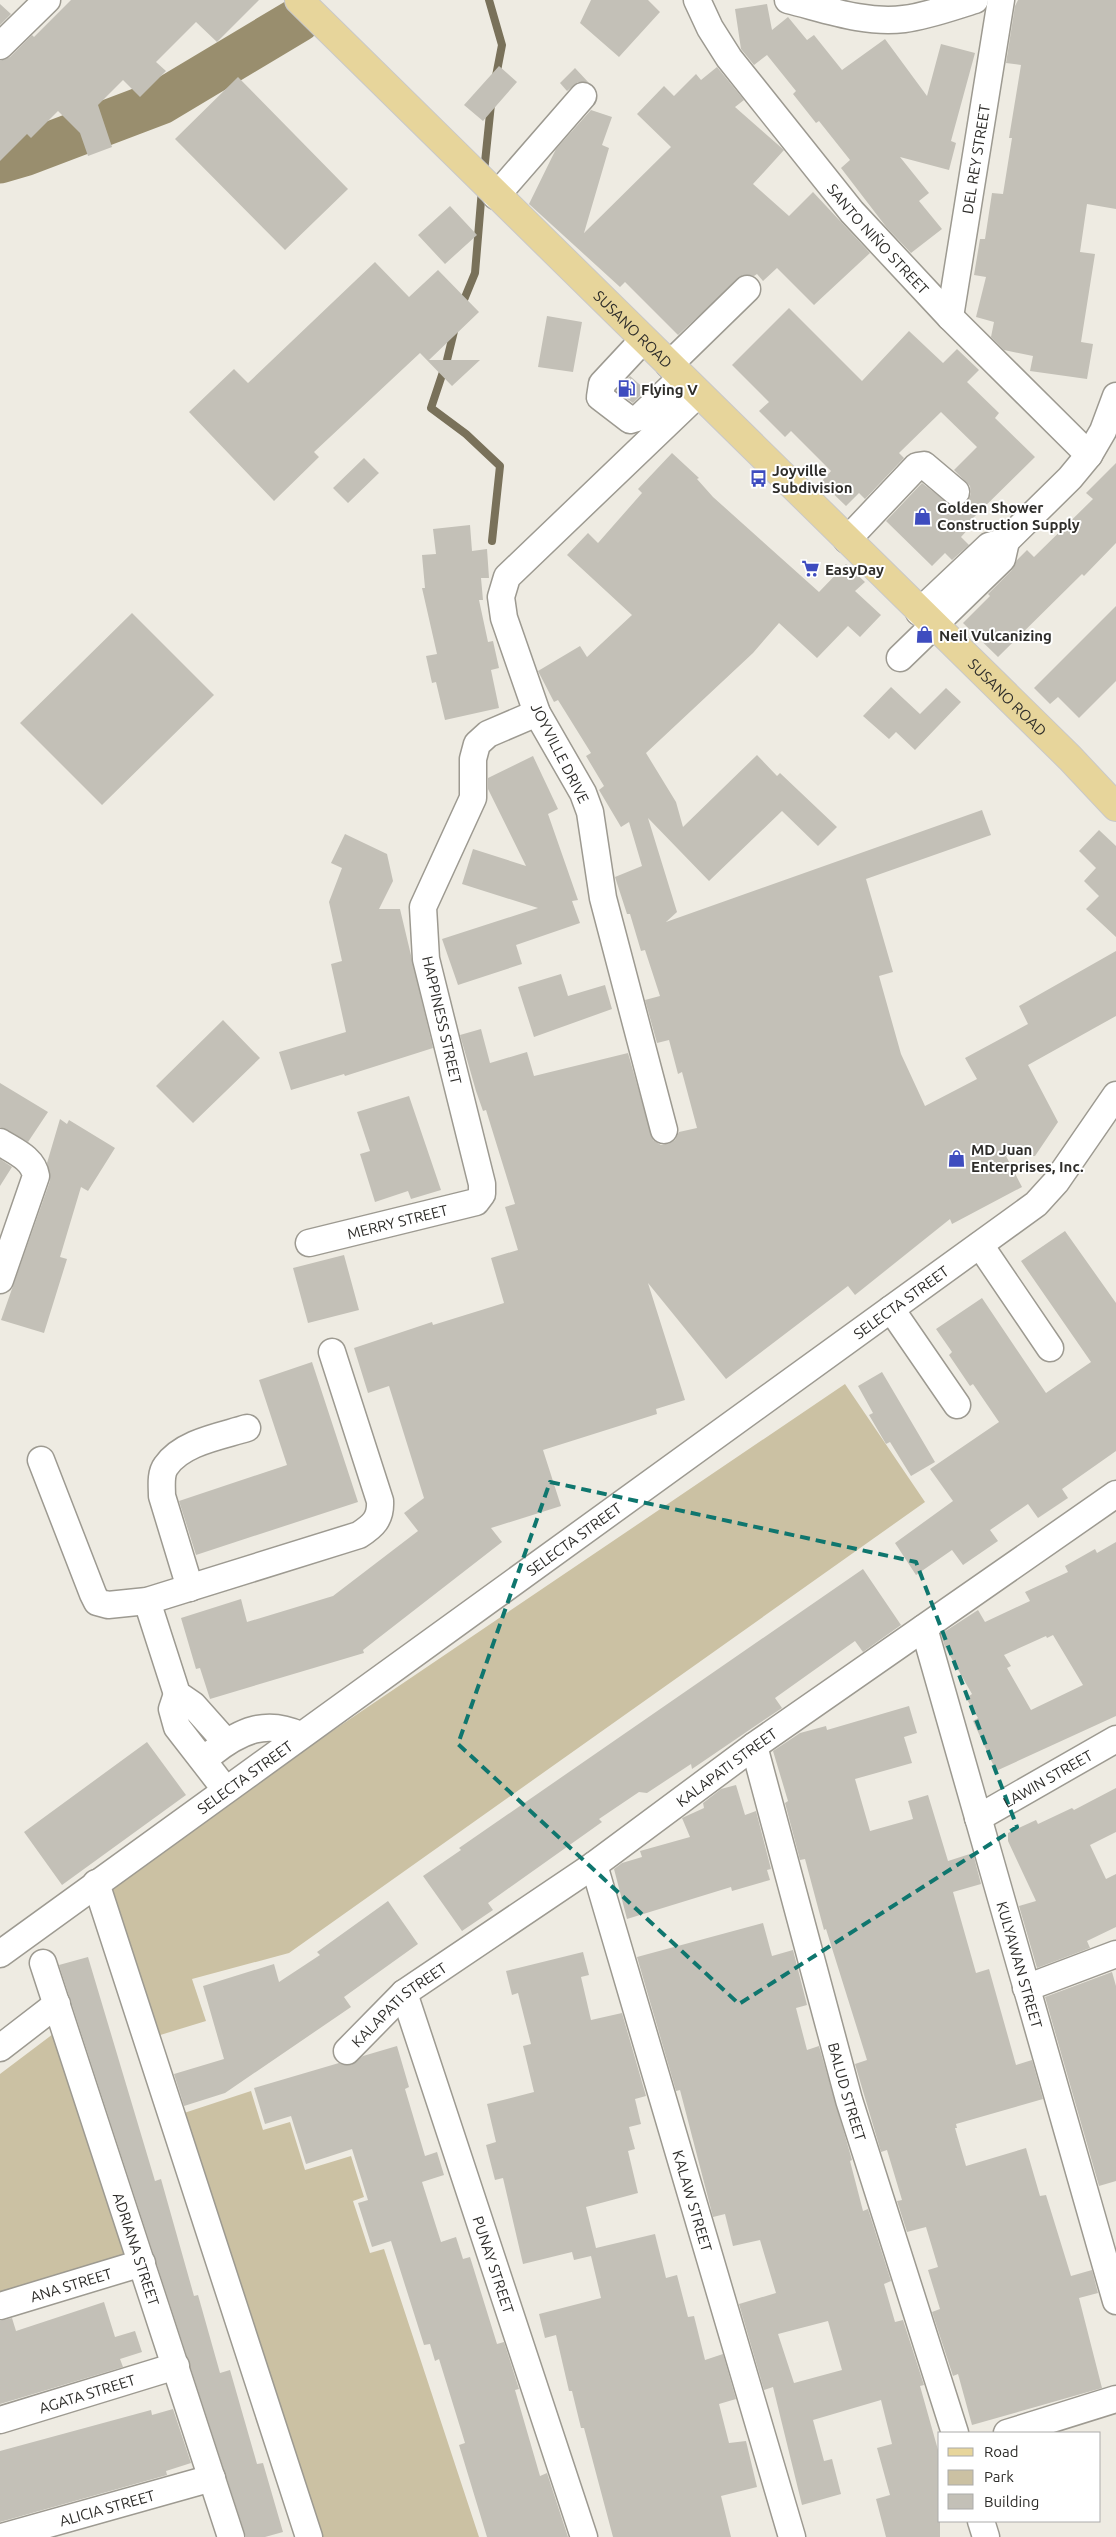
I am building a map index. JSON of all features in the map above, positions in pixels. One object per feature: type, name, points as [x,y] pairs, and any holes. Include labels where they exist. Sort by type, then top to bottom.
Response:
[{"type":"main road","name":"SUSANO ROAD","points":[[299,0],[926,619],[1070,758],[1116,806]]},
{"type":"street","points":[[0,46],[46,0]]},
{"type":"street","name":"SANTO NIÑO STREET","points":[[697,0],[710,28],[751,87],[852,212],[950,317],[1089,455]]},
{"type":"street","points":[[788,0],[856,17],[880,20],[904,19],[975,0]]},
{"type":"street","name":"DEL REY STREET","points":[[950,317],[1001,0]]},
{"type":"street","points":[[496,196],[583,96]]},
{"type":"street","points":[[643,340],[602,384],[600,397],[630,420],[640,417],[683,379],[747,288]]},
{"type":"street","name":"JOYVILLE DRIVE","points":[[664,1130],[603,898],[590,812],[583,793],[537,713],[504,618],[501,597],[507,577],[683,379]]},
{"type":"street","points":[[900,658],[926,619],[989,546],[1006,541],[1070,478],[1089,455],[1103,431],[1116,396]]},
{"type":"street","points":[[847,540],[917,466],[924,465],[956,492]]},
{"type":"street","name":"HAPPINESS STREET","points":[[482,1194],[482,1184],[426,960],[422,907],[473,798],[472,759],[477,744],[488,734],[537,713]]},
{"type":"street","name":"SELECTA STREET","points":[[0,1954],[225,1789],[980,1245],[1043,1196],[1056,1182],[1116,1095]]},
{"type":"street","points":[[0,1142],[29,1160],[35,1167],[36,1176],[0,1280]]},
{"type":"street","name":"MERRY STREET","points":[[309,1243],[476,1202],[482,1194]]},
{"type":"street","points":[[980,1245],[1050,1348]]},
{"type":"street","points":[[891,1309],[957,1405]]},
{"type":"street","points":[[41,1460],[97,1602],[108,1605],[147,1601],[358,1535],[377,1520],[380,1512],[378,1492],[332,1352]]},
{"type":"street","points":[[190,1588],[162,1496],[165,1466],[180,1452],[247,1428]]},
{"type":"street","name":"KALAPATI STREET","points":[[347,2051],[404,1993],[594,1865],[754,1746],[1116,1494]]},
{"type":"street","points":[[147,1601],[177,1694],[172,1709],[173,1718],[183,1736],[225,1789]]},
{"type":"street","name":"KULYAWAN STREET","points":[[924,1628],[1116,2301]]},
{"type":"street","points":[[177,1694],[193,1705],[226,1742]]},
{"type":"street","points":[[203,1761],[226,1742],[243,1734],[269,1726],[280,1727],[300,1735]]},
{"type":"street","name":"LAWIN STREET","points":[[978,1818],[1116,1740]]},
{"type":"street","name":"BALUD STREET","points":[[754,1746],[849,2100],[955,2432]]},
{"type":"street","name":"KALAW STREET","points":[[594,1865],[792,2537]]},
{"type":"street","points":[[96,1883],[309,2537]]},
{"type":"street","points":[[1026,1988],[1116,1954]]},
{"type":"street","name":"ADRIANA STREET","points":[[43,1963],[231,2537]]},
{"type":"street","name":"PUNAY STREET","points":[[404,1993],[584,2537]]},
{"type":"street","points":[[0,2048],[57,2004]]},
{"type":"street","name":"ANA STREET","points":[[0,2306],[142,2263]]},
{"type":"street","name":"AGATA STREET","points":[[0,2420],[176,2366]]},
{"type":"street","points":[[1010,2432],[1116,2399]]},
{"type":"street","name":"ALICIA STREET","points":[[2,2537],[212,2478]]},
{"type":"street","points":[[981,2522],[986,2537]]},
{"type":"highlighted area","points":[[550,1482],[916,1562],[1017,1827],[739,2004],[458,1744]]},
{"type":"green space","points":[[845,1384],[925,1502],[289,1953],[192,1979],[206,2021],[157,2036],[110,1885],[257,1782]]},
{"type":"green space","points":[[57,2031],[134,2253],[0,2293],[0,2074]]},
{"type":"green space","points":[[251,2091],[263,2130],[290,2122],[305,2170],[351,2156],[364,2197],[353,2201],[370,2253],[384,2249],[479,2537],[316,2537],[181,2114]]},
{"type":"building","points":[[71,0],[259,0],[217,42],[196,22],[156,62],[166,71],[140,97],[123,80],[98,105],[112,147],[88,156],[80,133],[58,111],[31,138],[27,134],[0,161],[0,61],[10,57],[32,35],[34,37]]},
{"type":"building","points":[[591,0],[648,0],[660,12],[619,57],[580,23]]},
{"type":"building","points":[[1018,0],[1116,0],[1116,209],[1087,204],[1080,252],[1095,254],[1081,342],[1093,344],[1087,379],[1030,371],[1033,356],[1004,350],[991,337],[994,322],[976,317],[986,277],[974,275],[980,239],[985,239],[992,193],[1003,194],[1012,138],[1009,138],[1021,65],[1006,63],[1015,6]]},
{"type":"building","points":[[0,4],[11,14],[0,25]]},
{"type":"building","points":[[767,4],[772,30],[788,17],[807,40],[814,35],[842,70],[885,39],[927,96],[941,44],[975,53],[951,141],[956,143],[949,170],[900,157],[929,193],[919,201],[942,229],[911,253],[887,228],[841,168],[850,160],[819,121],[816,123],[793,94],[796,91],[767,55],[754,65],[741,49],[735,9]]},
{"type":"building","points":[[499,66],[517,82],[483,121],[464,105]]},
{"type":"building","points":[[717,67],[744,100],[735,107],[784,150],[753,184],[789,216],[813,192],[870,253],[814,305],[777,268],[763,281],[757,274],[754,276],[743,275],[678,335],[625,282],[620,287],[529,204],[556,149],[591,110],[612,117],[602,145],[609,148],[584,233],[671,147],[637,114],[664,86],[674,96],[696,74],[701,80]]},
{"type":"building","points":[[575,68],[589,83],[578,82],[567,91],[560,83]]},
{"type":"building","points":[[238,77],[348,189],[285,250],[175,139]]},
{"type":"building","points":[[450,206],[477,235],[445,264],[418,235]]},
{"type":"building","points":[[375,262],[409,297],[438,270],[479,312],[429,360],[480,360],[452,386],[420,353],[314,452],[319,457],[274,501],[189,412],[234,369],[248,383]]},
{"type":"building","points":[[789,308],[862,381],[909,331],[943,363],[957,349],[979,370],[967,382],[999,413],[995,418],[1035,457],[969,522],[972,525],[961,537],[969,545],[952,560],[945,553],[932,566],[886,521],[922,483],[953,507],[961,506],[967,502],[971,494],[970,486],[954,470],[977,447],[941,412],[899,453],[904,458],[865,499],[859,493],[846,506],[821,482],[831,471],[791,431],[785,437],[759,411],[769,402],[732,365]]},
{"type":"building","points":[[547,316],[582,322],[573,372],[538,367]]},
{"type":"building","points":[[630,376],[646,390],[633,403],[616,391]]},
{"type":"building","points":[[672,453],[699,478],[697,479],[713,497],[819,592],[846,564],[865,582],[855,591],[881,615],[860,637],[848,626],[817,658],[779,623],[753,653],[646,753],[676,802],[683,827],[757,755],[777,776],[780,773],[837,827],[818,846],[782,811],[709,881],[648,818],[677,912],[666,922],[982,810],[991,835],[866,879],[893,972],[879,976],[901,1054],[925,1106],[977,1079],[965,1058],[1028,1024],[1019,1006],[1116,951],[1116,1016],[1028,1065],[1058,1122],[1035,1156],[1006,1156],[1022,1187],[952,1224],[950,1219],[855,1295],[848,1286],[726,1379],[648,1283],[685,1400],[656,1409],[657,1414],[543,1450],[561,1506],[491,1528],[502,1542],[363,1650],[364,1653],[210,1699],[200,1668],[196,1669],[181,1618],[241,1599],[247,1622],[333,1596],[418,1531],[404,1513],[424,1498],[389,1386],[368,1393],[354,1348],[432,1322],[433,1325],[504,1303],[491,1258],[518,1250],[505,1207],[515,1204],[486,1110],[483,1111],[476,1091],[460,1035],[481,1029],[490,1063],[527,1052],[534,1076],[628,1053],[653,1140],[661,1145],[668,1144],[675,1140],[679,1132],[697,1128],[682,1072],[678,1074],[669,1040],[657,1043],[645,1000],[660,996],[645,950],[641,951],[630,914],[627,914],[615,877],[642,866],[629,822],[621,827],[599,790],[604,786],[586,756],[591,753],[558,700],[554,702],[538,671],[580,646],[587,657],[632,615],[567,555],[588,533],[598,543],[642,493],[638,489]]},
{"type":"building","points":[[364,458],[379,473],[348,503],[333,488]]},
{"type":"building","points":[[1116,463],[1116,543],[998,657],[963,623],[990,596],[988,594],[1012,570],[1017,560],[1027,550],[1034,557],[1093,499],[1086,493]]},
{"type":"building","points":[[470,525],[472,551],[487,549],[489,578],[481,578],[483,600],[479,600],[488,642],[493,641],[499,668],[491,670],[499,708],[445,720],[436,682],[432,683],[426,656],[437,654],[422,588],[425,588],[422,555],[436,554],[433,529]]},
{"type":"building","points":[[1116,606],[1116,681],[1079,718],[1058,697],[1050,704],[1034,688]]},
{"type":"building","points":[[132,613],[214,695],[102,805],[20,723]]},
{"type":"building","points":[[891,687],[920,714],[946,688],[961,702],[915,750],[896,732],[889,739],[863,716]]},
{"type":"building","points":[[533,756],[558,809],[548,814],[578,900],[572,901],[580,923],[516,945],[522,964],[458,985],[442,939],[538,908],[462,884],[473,849],[526,866],[488,789],[488,778]]},
{"type":"building","points":[[1099,830],[1116,846],[1116,937],[1086,909],[1099,896],[1084,881],[1096,868],[1079,851]]},
{"type":"building","points":[[345,834],[387,854],[393,881],[379,909],[400,909],[433,1048],[345,1076],[344,1074],[291,1090],[279,1052],[346,1032],[331,964],[342,961],[329,902],[342,868],[331,863]]},
{"type":"building","points":[[561,974],[568,996],[605,985],[612,1009],[534,1037],[518,987]]},
{"type":"building","points":[[223,1020],[260,1058],[193,1123],[156,1086]]},
{"type":"building","points":[[0,1083],[48,1112],[28,1142],[0,1127]]},
{"type":"building","points":[[409,1096],[441,1190],[411,1199],[408,1191],[375,1202],[360,1154],[370,1151],[357,1112]]},
{"type":"building","points":[[60,1119],[67,1124],[69,1120],[115,1148],[88,1191],[81,1187],[60,1257],[67,1259],[44,1333],[1,1320],[50,1181],[47,1163]]},
{"type":"building","points":[[0,1159],[12,1167],[0,1186]]},
{"type":"building","points":[[1065,1231],[1116,1303],[1116,1451],[1062,1489],[1068,1498],[1038,1518],[1028,1504],[990,1530],[998,1541],[963,1565],[952,1550],[916,1575],[895,1543],[953,1501],[930,1469],[999,1422],[973,1384],[970,1386],[949,1355],[952,1352],[936,1329],[982,1298],[1046,1393],[1091,1362],[1021,1261]]},
{"type":"building","points":[[344,1255],[359,1310],[308,1323],[293,1268]]},
{"type":"building","points":[[312,1362],[358,1502],[196,1555],[179,1501],[287,1465],[259,1380]]},
{"type":"building","points":[[882,1372],[935,1462],[911,1476],[890,1442],[886,1444],[869,1415],[873,1413],[858,1386]]},
{"type":"building","points":[[1116,1542],[1116,1716],[996,1771],[973,1721],[978,1718],[966,1698],[972,1694],[945,1647],[941,1634],[978,1610],[985,1622],[1030,1601],[1025,1592],[1068,1572],[1065,1566],[1095,1549],[1097,1553]],"holes":[[[1053,1635],[1083,1685],[1031,1710],[1007,1668],[1011,1666],[1004,1655],[1046,1636],[1047,1638]]]},
{"type":"building","points":[[863,1569],[901,1625],[863,1652],[855,1641],[775,1698],[782,1708],[692,1769],[691,1764],[647,1793],[639,1792],[599,1819],[602,1822],[488,1903],[493,1910],[462,1931],[423,1876],[461,1850],[459,1848]]},
{"type":"building","points":[[909,1706],[917,1733],[904,1737],[912,1763],[855,1779],[870,1831],[913,1819],[908,1801],[928,1795],[948,1861],[973,1853],[981,1884],[953,1892],[976,1973],[989,1969],[1016,2065],[1032,2060],[1043,2099],[956,2124],[957,2128],[955,2128],[966,2166],[1026,2148],[1040,2196],[1046,2195],[1071,2276],[1092,2270],[1098,2293],[1079,2298],[1102,2388],[972,2425],[958,2374],[953,2376],[932,2312],[940,2309],[928,2270],[938,2267],[926,2227],[907,2232],[897,2201],[902,2200],[887,2150],[881,2152],[855,2064],[867,2060],[826,1929],[824,1930],[805,1859],[800,1860],[785,1803],[788,1801],[773,1751],[800,1733],[826,1726],[827,1730]]},
{"type":"building","points":[[147,1742],[186,1795],[62,1885],[24,1832]]},
{"type":"building","points":[[736,1785],[745,1815],[756,1811],[771,1869],[767,1870],[770,1880],[732,1891],[731,1887],[627,1919],[614,1869],[622,1863],[642,1857],[640,1851],[690,1837],[682,1818],[704,1808],[703,1803],[721,1789]]},
{"type":"building","points":[[1116,1788],[1116,1832],[1090,1845],[1106,1879],[1116,1874],[1116,1927],[1087,1941],[1090,1948],[1037,1968],[1019,1906],[1036,1901],[1008,1841],[1008,1833],[1036,1820],[1038,1824],[1072,1808],[1074,1810]]},
{"type":"building","points":[[388,1901],[418,1944],[344,1997],[351,2007],[225,2093],[184,2106],[174,2074],[224,2059],[203,1986],[274,1964],[279,1982],[320,1955],[317,1952]]},
{"type":"building","points":[[763,1923],[772,1956],[793,1950],[807,2005],[796,2008],[807,2050],[819,2046],[852,2160],[850,2161],[863,2211],[868,2209],[891,2281],[884,2284],[895,2322],[903,2320],[924,2385],[920,2386],[938,2450],[938,2522],[940,2522],[940,2537],[886,2537],[876,2499],[890,2495],[877,2448],[892,2444],[881,2400],[813,2420],[824,2461],[832,2459],[841,2494],[802,2505],[773,2387],[764,2390],[739,2304],[776,2293],[760,2240],[733,2246],[725,2214],[713,2217],[680,2090],[676,2091],[637,1957]],"holes":[[[828,2321],[842,2370],[794,2383],[778,2334]]]},
{"type":"building","points":[[583,1952],[589,1975],[581,1977],[591,2020],[622,2013],[646,2096],[635,2099],[641,2124],[629,2127],[635,2149],[628,2151],[638,2193],[586,2207],[596,2248],[655,2234],[666,2278],[677,2275],[688,2317],[694,2316],[705,2360],[723,2354],[736,2399],[719,2404],[729,2443],[746,2441],[757,2487],[721,2496],[731,2537],[613,2537],[584,2428],[581,2428],[572,2391],[569,2391],[556,2335],[545,2338],[539,2314],[601,2298],[591,2256],[574,2260],[572,2252],[523,2264],[503,2178],[495,2180],[486,2145],[496,2142],[487,2104],[534,2092],[523,2046],[531,2044],[518,1993],[512,1995],[506,1971]]},
{"type":"building","points":[[88,1957],[155,2181],[161,2179],[194,2296],[198,2295],[220,2373],[230,2370],[257,2464],[263,2463],[283,2532],[265,2537],[246,2537],[59,1965]]},
{"type":"building","points":[[1112,1972],[1116,1986],[1116,2181],[1099,2186],[1045,1997]]},
{"type":"building","points":[[397,2046],[409,2087],[405,2089],[425,2156],[437,2152],[444,2175],[422,2182],[441,2242],[456,2237],[463,2259],[470,2257],[497,2344],[504,2342],[519,2389],[515,2390],[540,2476],[547,2473],[568,2537],[487,2537],[459,2445],[465,2443],[439,2359],[435,2361],[430,2344],[424,2345],[391,2241],[372,2247],[358,2203],[368,2200],[352,2149],[306,2164],[291,2116],[265,2124],[254,2088],[339,2063],[351,2065],[363,2056]]},
{"type":"building","points":[[104,2302],[115,2337],[135,2331],[142,2352],[120,2359],[123,2367],[0,2404],[0,2321],[12,2318],[16,2331]]},
{"type":"building","points":[[173,2409],[191,2463],[166,2471],[167,2475],[0,2522],[0,2451],[151,2410],[152,2415]]},
{"type":"waterway","points":[[489,0],[502,45],[496,76]]},
{"type":"waterway","points":[[0,161],[24,154],[161,102],[298,20]]},
{"type":"waterway","points":[[484,172],[491,104]]},
{"type":"waterway","points":[[461,307],[475,273],[482,189]]},
{"type":"waterway","points":[[455,327],[447,360],[431,408],[466,434],[500,466],[492,541]]},
{"type":"place","name":"Flying V","points":[[627,389]]},
{"type":"place","name":"Joyville Subdivision","points":[[758,479]]},
{"type":"place","name":"Golden Shower Construction Supply","points":[[923,516]]},
{"type":"place","name":"EasyDay","points":[[811,569]]},
{"type":"place","name":"Neil Vulcanizing","points":[[925,635]]},
{"type":"place","name":"MD Juan Enterprises, Inc.","points":[[957,1158]]}]
